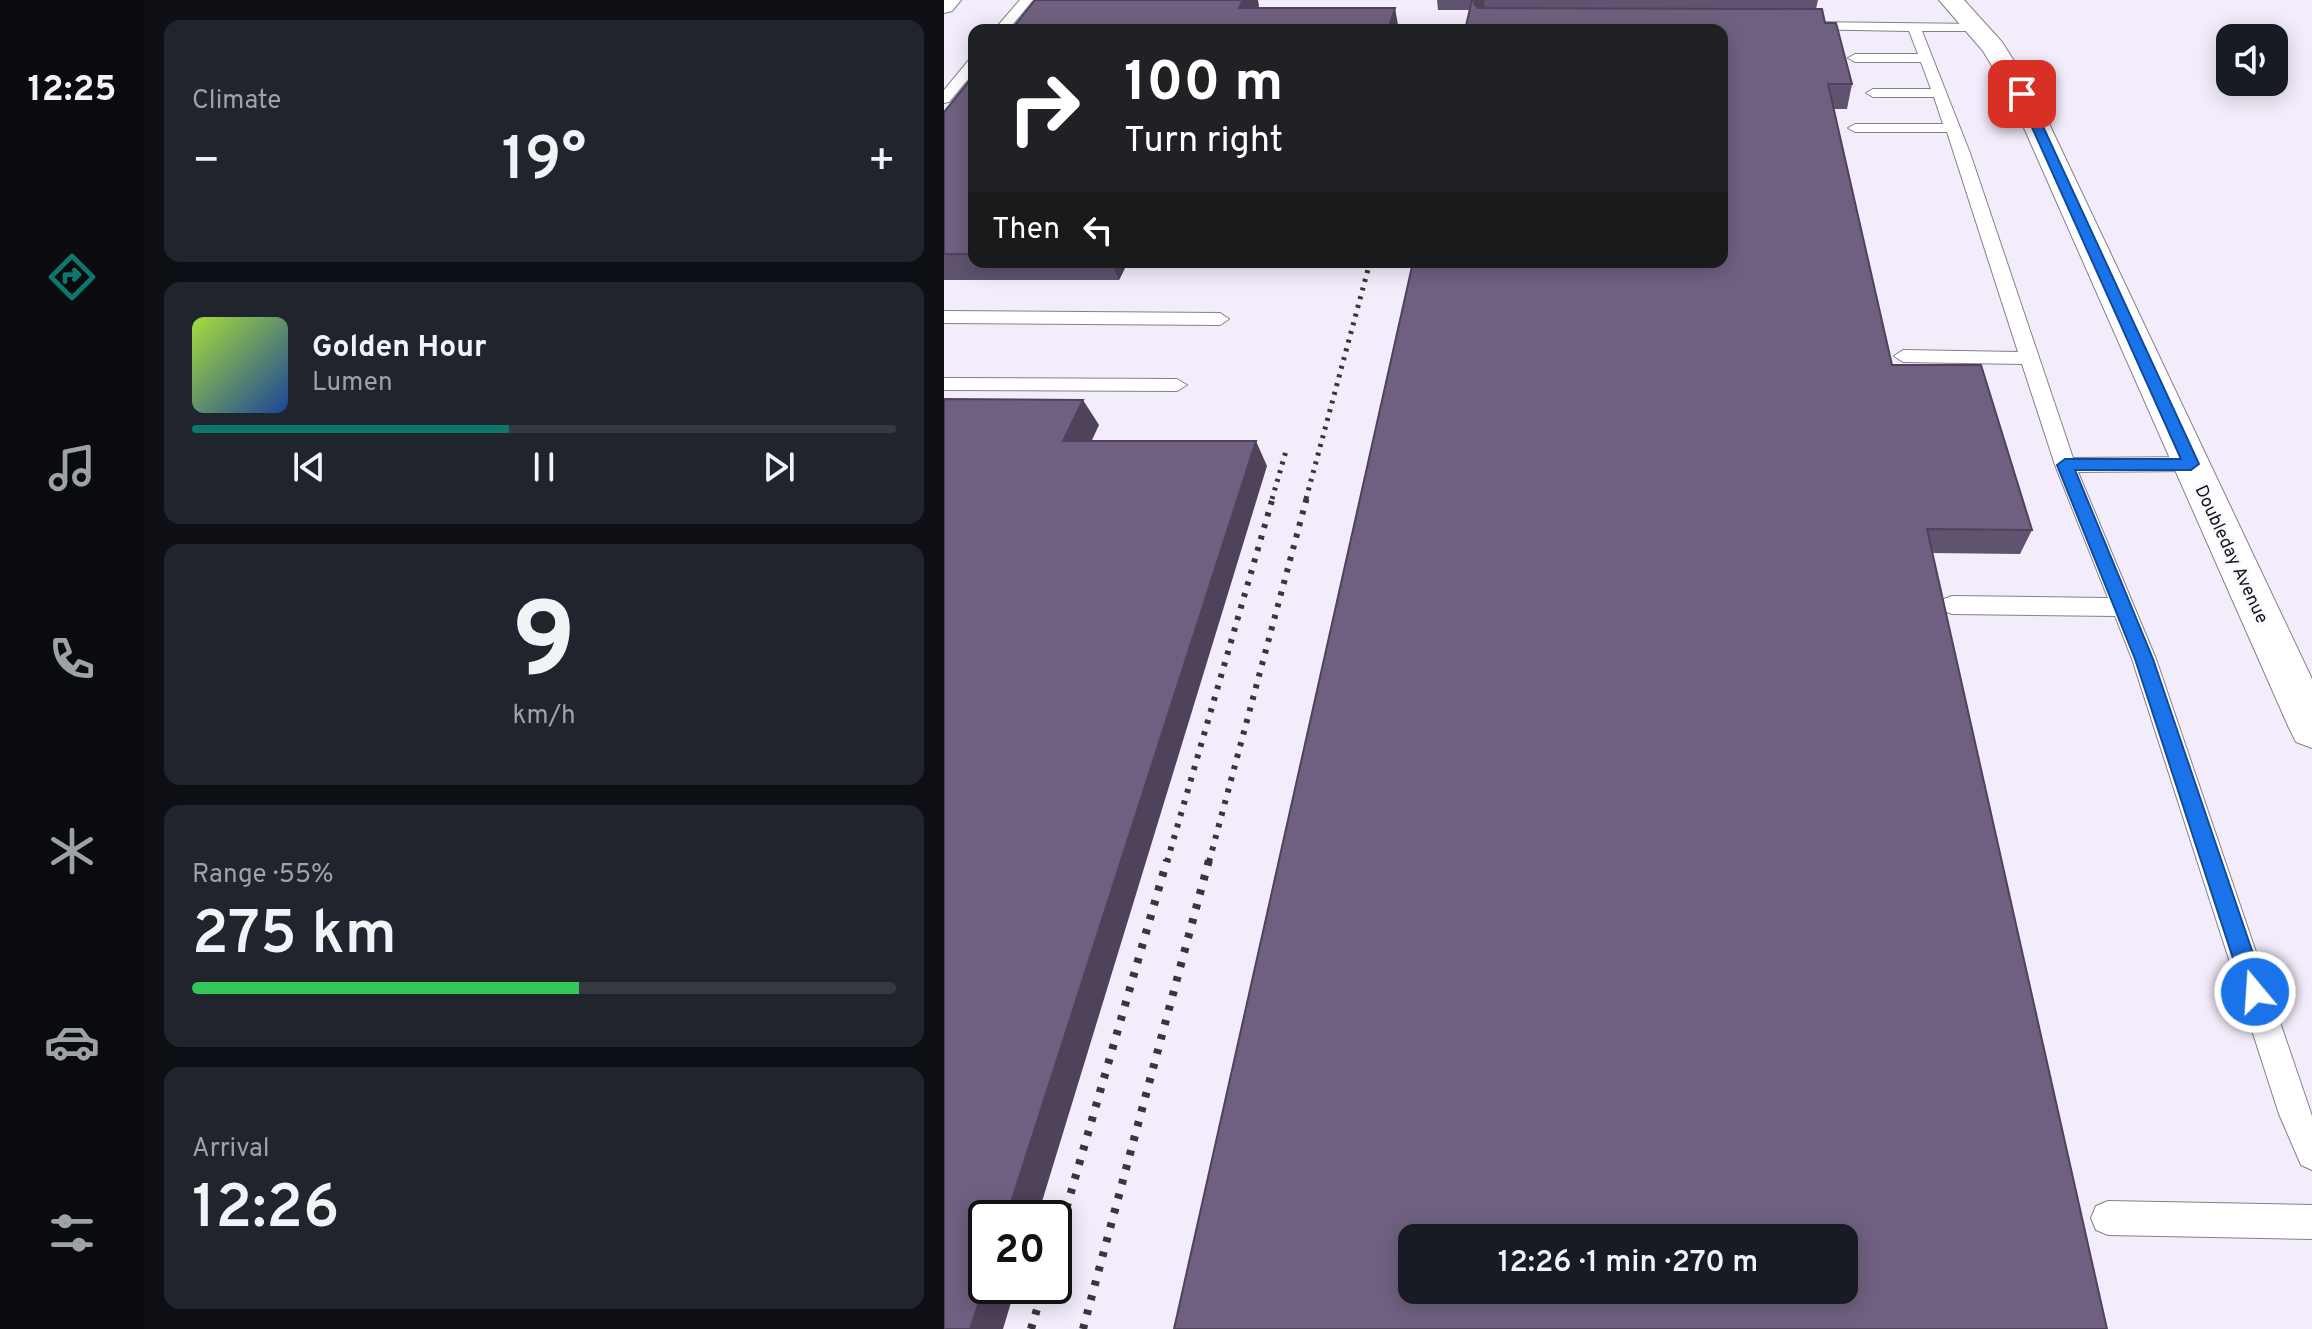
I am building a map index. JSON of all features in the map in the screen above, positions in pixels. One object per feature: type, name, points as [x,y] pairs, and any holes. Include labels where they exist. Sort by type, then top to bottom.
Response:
[{"type":"street","points":[[944,6],[949,0]]},
{"type":"street","name":"Doubleday Avenue","points":[[1951,0],[1993,47],[2022,94],[2312,728]]},
{"type":"lane","points":[[1006,24],[1027,0]]},
{"type":"lane","points":[[1791,26],[1976,27]]},
{"type":"lane","points":[[1914,26],[1953,128],[2065,465],[2144,659],[2295,1114],[2312,1154]]},
{"type":"lane","points":[[1855,58],[1926,58]]},
{"type":"lane","points":[[944,99],[968,70]]},
{"type":"lane","points":[[1873,93],[1940,93]]},
{"type":"lane","points":[[1855,128],[1953,128]]},
{"type":"lane","points":[[944,317],[1220,319]]},
{"type":"lane","points":[[1903,356],[2031,358]]},
{"type":"lane","points":[[944,384],[1177,385]]},
{"type":"lane","points":[[2065,465],[2191,464]]},
{"type":"lane","points":[[1952,605],[2124,607]]},
{"type":"lane","points":[[2108,1218],[2312,1222]]},
{"type":"shaded area","points":[[944,0],[2312,0],[2312,1329],[944,1329]]},
{"type":"building","points":[[1035,0],[1243,0],[1239,8],[1395,8],[1390,24],[1016,24]]},
{"type":"building","points":[[1472,0],[1478,8],[1822,9],[1825,23],[1836,23],[1852,84],[1828,84],[1892,365],[1981,365],[2032,530],[1927,529],[2107,1329],[1174,1329],[1412,268],[1728,268],[1728,24],[1466,24]]},
{"type":"building","points":[[968,82],[968,254],[944,254],[944,112]]},
{"type":"building","points":[[944,399],[1083,400],[1063,441],[1256,441],[1012,1200],[968,1200],[968,1304],[978,1304],[970,1329],[944,1329]]},
{"type":"railway","points":[[1306,499],[1368,268]]},
{"type":"railway","points":[[1272,499],[1286,451]]},
{"type":"railway","points":[[1167,862],[1273,497]]},
{"type":"railway","points":[[1209,862],[1307,497]]},
{"type":"railway","points":[[1069,1200],[1167,860]]},
{"type":"railway","points":[[1083,1329],[1209,860]]},
{"type":"railway","points":[[1031,1329],[1039,1304]]},
{"type":"route","points":[[2022,94],[2191,464],[2065,465],[2144,659],[2255,992]]}]
